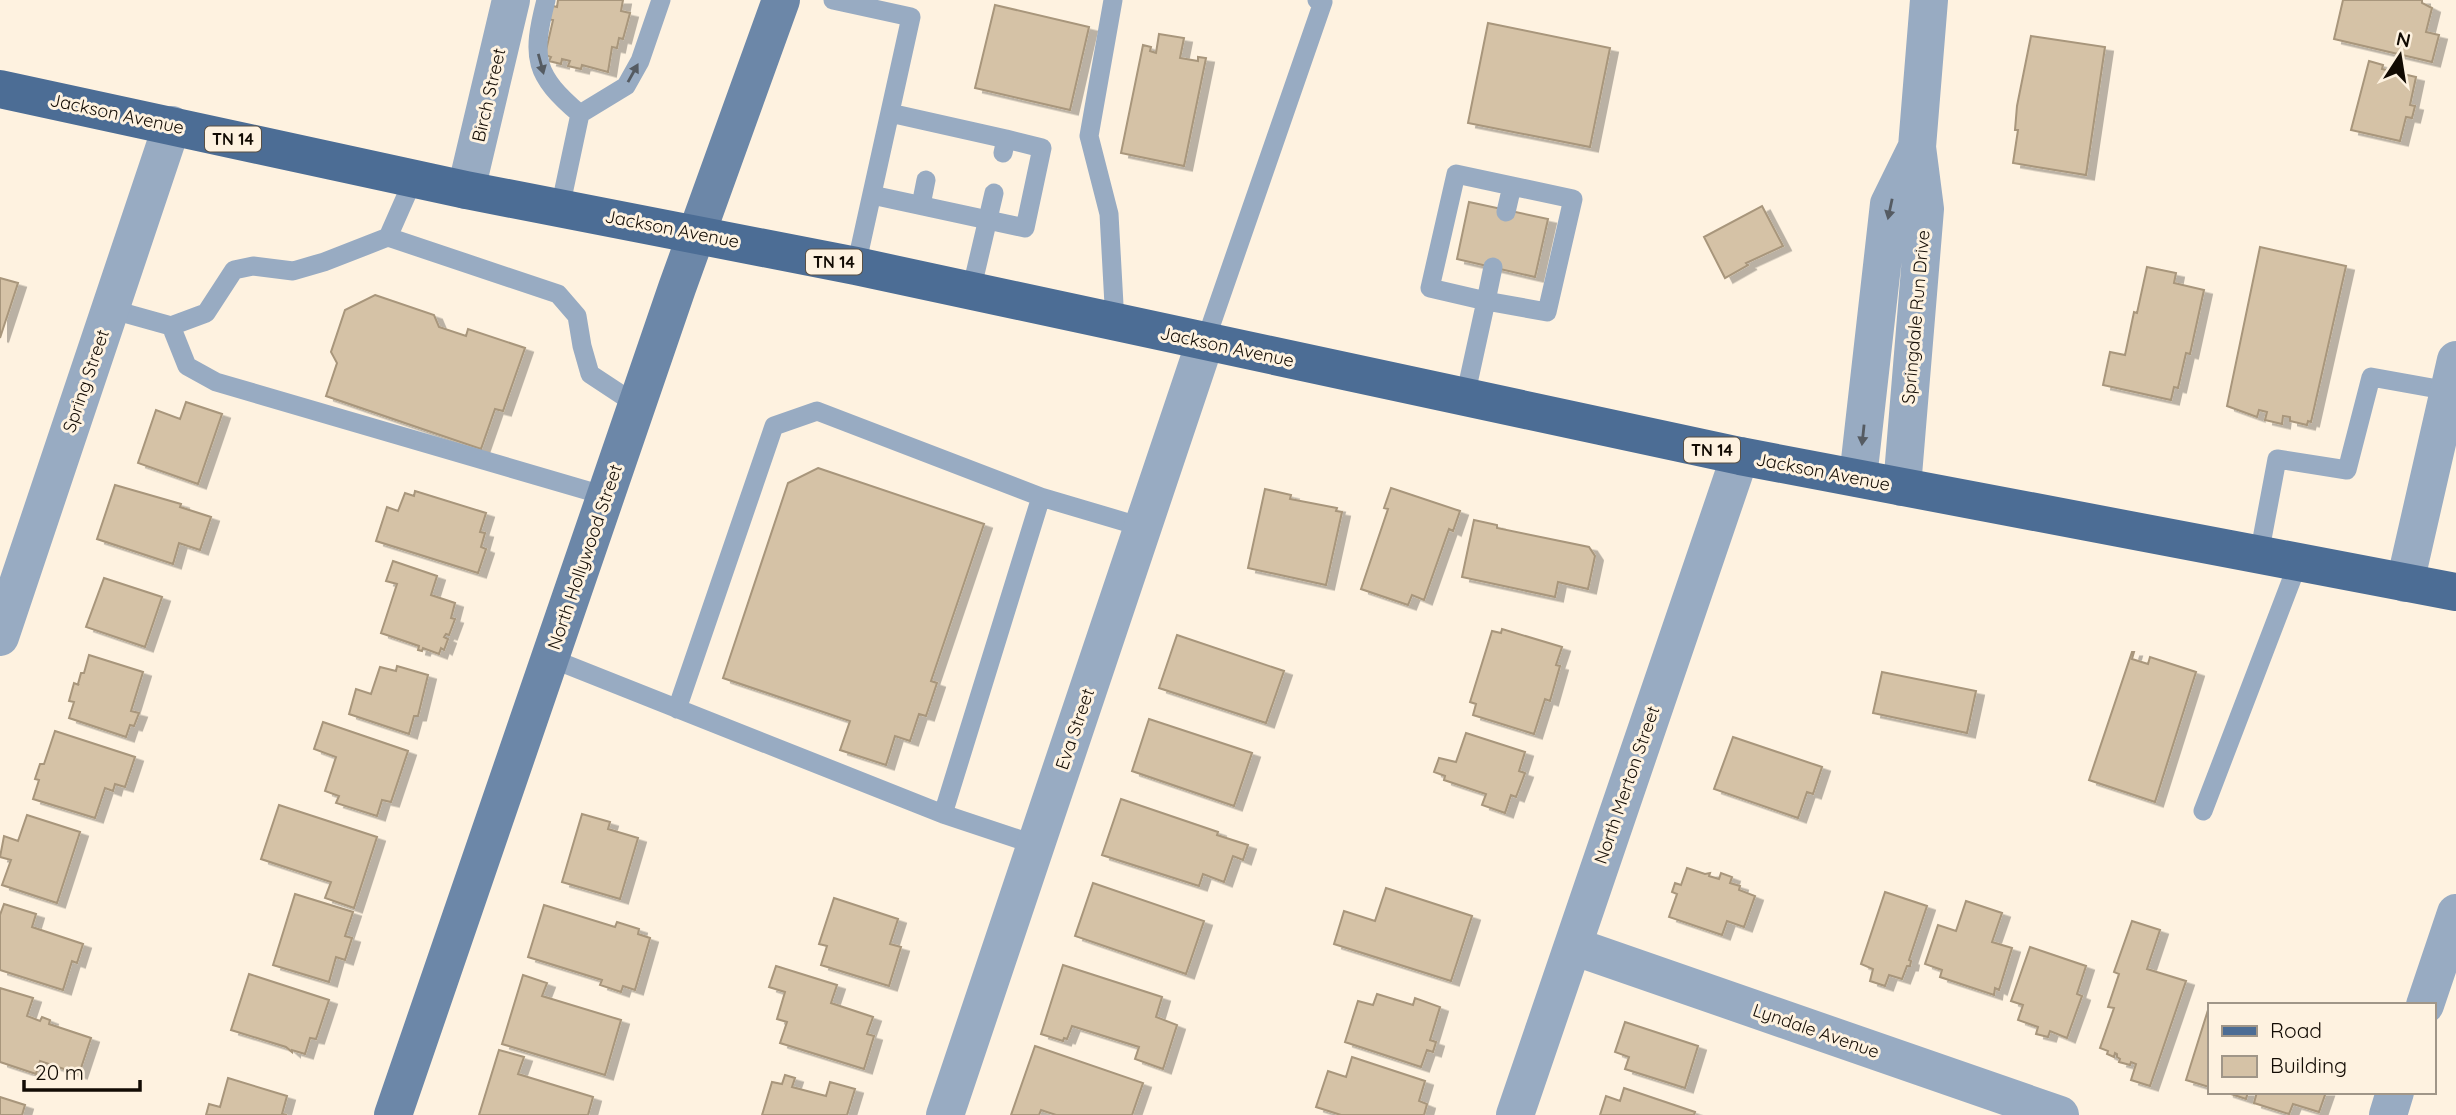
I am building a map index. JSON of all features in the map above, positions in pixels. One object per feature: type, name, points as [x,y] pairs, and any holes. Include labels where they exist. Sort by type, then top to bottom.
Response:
[{"type":"main road","name":"North Hollywood Street","points":[[393,1115],[696,234],[781,0]]},
{"type":"main road","name":"Jackson Avenue","points":[[0,89],[466,190],[971,290],[1740,456],[2456,592]]},
{"type":"street","name":"Birch Street","points":[[466,190],[511,0]]},
{"type":"street","name":"Springdale Run Drive","points":[[1902,487],[1925,209],[1917,147],[1929,0]]},
{"type":"street","name":"Spring Street","points":[[0,637],[172,125]]},
{"type":"street","name":"Springdale Run Drive","points":[[1858,478],[1889,204],[1917,147]]},
{"type":"street","name":"Eva Street","points":[[945,1115],[1205,342]]},
{"type":"street","points":[[2405,583],[2452,375]]},
{"type":"street","name":"North Merton Street","points":[[1515,1115],[1740,456]]},
{"type":"street","points":[[2426,1003],[2456,914]]},
{"type":"street","name":"Lyndale Avenue","points":[[1573,946],[2060,1115]]},
{"type":"street","points":[[2388,1115],[2394,1094]]},
{"type":"lane","points":[[546,0],[539,27],[538,56],[542,72],[557,94],[580,114]]},
{"type":"lane","points":[[560,208],[580,114],[626,86],[640,61],[661,0]]},
{"type":"lane","points":[[833,0],[911,18],[856,266]]},
{"type":"lane","points":[[1113,0],[1089,136],[1109,214],[1115,323]]},
{"type":"lane","points":[[1205,342],[1323,2],[1317,0]]},
{"type":"lane","points":[[872,195],[1025,228],[1042,148],[1005,146],[937,131],[890,113]]},
{"type":"lane","points":[[1456,174],[1573,199],[1546,312],[1486,301],[1430,288],[1456,174]]},
{"type":"lane","points":[[388,237],[414,178]]},
{"type":"lane","points":[[920,205],[926,180]]},
{"type":"lane","points":[[1506,212],[1512,186]]},
{"type":"lane","points":[[971,290],[994,193]]},
{"type":"lane","points":[[110,309],[171,326],[206,313],[234,270],[253,266],[293,271],[388,237],[558,294],[577,316],[590,373],[637,405]]},
{"type":"lane","points":[[1465,397],[1493,267]]},
{"type":"lane","points":[[171,326],[187,366],[216,382],[606,496]]},
{"type":"lane","points":[[2259,555],[2277,459],[2347,470],[2371,377],[2452,375]]},
{"type":"lane","points":[[677,709],[774,426],[817,411],[1041,497],[1142,527]]},
{"type":"lane","points":[[943,814],[1041,497]]},
{"type":"lane","points":[[2203,811],[2298,563]]},
{"type":"lane","points":[[550,658],[943,814],[1036,845]]},
{"type":"building","points":[[558,0],[623,0],[621,11],[630,13],[623,39],[619,38],[617,48],[612,47],[608,72],[582,65],[581,69],[568,66],[570,61],[562,59],[561,64],[549,61],[551,57],[545,55],[553,20],[546,19],[549,5],[557,7]]},
{"type":"building","points":[[2343,0],[2422,0],[2422,3],[2432,8],[2426,32],[2439,35],[2432,62],[2334,39]]},
{"type":"building","points":[[995,5],[1089,27],[1070,110],[975,88]]},
{"type":"building","points":[[1488,23],[1610,48],[1590,147],[1468,123]]},
{"type":"building","points":[[1159,34],[1184,38],[1180,58],[1198,61],[1198,57],[1206,58],[1184,166],[1121,153],[1143,45],[1151,47],[1150,51],[1156,53]]},
{"type":"building","points":[[2031,36],[2105,47],[2086,175],[2013,163],[2018,130],[2015,130],[2017,106]]},
{"type":"building","points":[[2369,61],[2383,65],[2382,69],[2416,77],[2410,105],[2415,106],[2412,118],[2406,117],[2400,141],[2351,130]]},
{"type":"building","points":[[1469,202],[1548,219],[1535,277],[1457,259]]},
{"type":"building","points":[[1762,206],[1783,246],[1746,263],[1748,265],[1725,278],[1704,237]]},
{"type":"building","points":[[2260,247],[2346,266],[2311,422],[2308,421],[2307,425],[2290,421],[2290,417],[2283,416],[2282,424],[2265,420],[2267,412],[2259,410],[2257,417],[2227,406]]},
{"type":"building","points":[[2147,267],[2176,273],[2174,283],[2204,290],[2190,354],[2186,353],[2178,388],[2174,387],[2171,400],[2103,385],[2110,352],[2125,355]]},
{"type":"building","points":[[0,278],[18,283],[0,338]]},
{"type":"building","points":[[375,295],[434,315],[439,327],[466,336],[468,329],[525,348],[503,411],[495,409],[481,449],[326,396],[337,363],[331,352],[345,310]]},
{"type":"building","points":[[186,402],[222,414],[198,484],[138,463],[156,410],[180,419]]},
{"type":"building","points":[[818,468],[984,524],[931,681],[937,683],[926,716],[919,714],[910,741],[895,736],[886,765],[840,750],[850,721],[723,678],[788,483]]},
{"type":"building","points":[[115,485],[181,504],[180,507],[211,517],[200,550],[179,543],[173,564],[97,539]]},
{"type":"building","points":[[1391,488],[1460,511],[1453,531],[1449,529],[1424,600],[1412,595],[1408,605],[1361,589],[1388,509],[1384,508]]},
{"type":"building","points":[[1265,489],[1291,495],[1290,499],[1337,508],[1336,511],[1342,512],[1326,585],[1248,568]]},
{"type":"building","points":[[415,491],[486,513],[480,532],[485,533],[481,547],[486,549],[478,573],[376,541],[387,507],[398,511],[405,493],[414,496]]},
{"type":"building","points":[[1474,520],[1497,525],[1497,528],[1589,547],[1595,556],[1588,589],[1558,582],[1555,597],[1462,577]]},
{"type":"building","points":[[393,561],[437,576],[431,595],[455,603],[451,618],[455,619],[449,635],[444,637],[448,639],[444,650],[441,648],[439,654],[423,648],[422,651],[418,650],[419,646],[381,633],[397,584],[386,581]]},
{"type":"building","points":[[104,578],[162,597],[145,647],[86,627]]},
{"type":"building","points":[[1502,629],[1562,647],[1556,665],[1560,666],[1550,701],[1545,699],[1534,734],[1473,715],[1476,704],[1470,702],[1492,631],[1501,633]]},
{"type":"building","points":[[1177,635],[1284,671],[1266,723],[1159,688]]},
{"type":"building","points":[[2132,652],[2132,659],[2148,664],[2150,657],[2196,672],[2155,802],[2089,780]]},
{"type":"building","points":[[89,655],[143,672],[131,711],[139,713],[134,726],[130,725],[126,737],[69,718],[74,702],[69,701],[74,683],[79,685]]},
{"type":"building","points":[[397,666],[428,675],[418,716],[414,716],[409,734],[349,714],[356,689],[371,694],[380,667],[396,671]]},
{"type":"building","points":[[1882,672],[1976,691],[1967,733],[1873,713]]},
{"type":"building","points":[[1149,719],[1252,753],[1234,806],[1132,771]]},
{"type":"building","points":[[323,722],[408,751],[391,802],[382,800],[377,816],[336,803],[339,796],[325,791],[336,757],[314,749]]},
{"type":"building","points":[[55,731],[135,757],[125,787],[115,784],[113,791],[105,788],[95,818],[33,799],[39,780],[35,779],[40,764],[44,764]]},
{"type":"building","points":[[1466,733],[1525,752],[1519,771],[1525,773],[1516,797],[1511,795],[1505,813],[1482,805],[1486,794],[1444,780],[1445,776],[1434,772],[1439,758],[1456,762]]},
{"type":"building","points":[[1733,737],[1822,767],[1813,794],[1807,792],[1798,818],[1714,789]]},
{"type":"building","points":[[1121,799],[1248,845],[1243,860],[1233,856],[1224,882],[1203,874],[1199,886],[1102,855]]},
{"type":"building","points":[[279,805],[377,837],[354,908],[325,898],[331,882],[261,859]]},
{"type":"building","points":[[582,814],[610,822],[608,829],[638,838],[620,899],[562,882]]},
{"type":"building","points":[[27,815],[80,832],[57,903],[2,885],[11,860],[0,857],[4,836],[18,841]]},
{"type":"building","points":[[1687,868],[1710,873],[1709,876],[1719,879],[1721,873],[1732,877],[1730,883],[1755,896],[1744,927],[1727,921],[1722,935],[1669,917],[1677,894],[1672,892],[1675,883],[1681,885]]},
{"type":"building","points":[[1093,883],[1204,921],[1186,974],[1075,936]]},
{"type":"building","points":[[1386,888],[1472,916],[1451,981],[1334,944],[1344,911],[1375,921]]},
{"type":"building","points":[[1885,892],[1927,906],[1909,960],[1910,966],[1907,966],[1902,979],[1889,975],[1885,986],[1870,981],[1873,969],[1861,964]]},
{"type":"building","points":[[295,894],[353,912],[345,936],[352,938],[345,960],[336,957],[329,982],[273,965]]},
{"type":"building","points":[[834,898],[898,919],[890,944],[901,947],[889,986],[821,965],[827,946],[819,944]]},
{"type":"building","points":[[1966,901],[2002,913],[1992,942],[2012,948],[1999,990],[1995,988],[1994,995],[1940,977],[1942,970],[1925,964],[1938,925],[1956,931]]},
{"type":"building","points":[[4,904],[36,914],[32,927],[83,944],[77,963],[72,961],[63,990],[0,970],[0,915]]},
{"type":"building","points":[[544,905],[615,927],[617,922],[639,929],[638,934],[650,938],[635,990],[623,986],[621,992],[600,985],[602,980],[528,957]]},
{"type":"building","points":[[2132,921],[2160,930],[2147,969],[2186,981],[2150,1086],[2131,1080],[2136,1064],[2119,1062],[2117,1054],[2115,1053],[2114,1057],[2100,1048],[2114,1008],[2108,1007],[2119,974],[2114,972]]},
{"type":"building","points":[[2030,947],[2086,966],[2077,994],[2082,996],[2067,1038],[2050,1031],[2048,1037],[2036,1034],[2038,1027],[2018,1020],[2023,1005],[2011,1001]]},
{"type":"building","points":[[1063,965],[1162,997],[1156,1017],[1177,1025],[1163,1069],[1135,1059],[1139,1047],[1072,1026],[1067,1039],[1064,1038],[1063,1041],[1041,1034]]},
{"type":"building","points":[[776,966],[837,985],[831,1003],[873,1017],[867,1034],[874,1036],[864,1069],[780,1043],[787,1022],[777,1019],[785,992],[769,987]]},
{"type":"building","points":[[249,974],[329,1000],[316,1039],[310,1038],[305,1054],[292,1052],[286,1047],[231,1030]]},
{"type":"building","points":[[523,975],[547,983],[542,996],[621,1020],[605,1075],[502,1044]]},
{"type":"building","points":[[0,988],[33,998],[27,1016],[40,1021],[42,1017],[50,1020],[49,1024],[91,1038],[79,1074],[40,1061],[36,1074],[0,1062]]},
{"type":"building","points":[[1377,994],[1413,1005],[1415,998],[1440,1007],[1430,1040],[1436,1042],[1433,1052],[1427,1050],[1421,1067],[1345,1042],[1358,1001],[1373,1005]]},
{"type":"building","points":[[2208,1010],[2208,1087],[2186,1080]]},
{"type":"building","points":[[1625,1022],[1698,1046],[1685,1088],[1625,1069],[1629,1057],[1615,1052]]},
{"type":"building","points":[[1035,1046],[1143,1083],[1132,1115],[1056,1115],[1041,1110],[1039,1115],[1011,1115]]},
{"type":"building","points":[[499,1050],[524,1057],[518,1074],[593,1097],[588,1115],[479,1115]]},
{"type":"building","points":[[1352,1057],[1425,1081],[1419,1101],[1427,1104],[1424,1115],[1341,1115],[1316,1107],[1328,1071],[1346,1077]]},
{"type":"building","points":[[785,1075],[795,1078],[792,1087],[826,1096],[830,1082],[855,1089],[847,1115],[762,1115],[772,1082],[782,1084]]},
{"type":"building","points":[[228,1078],[287,1096],[282,1114],[287,1115],[206,1115],[209,1104],[220,1107]]},
{"type":"building","points":[[1624,1088],[1695,1112],[1694,1115],[1600,1115],[1606,1096],[1620,1101]]},
{"type":"building","points":[[2231,1094],[2247,1094],[2246,1099]]},
{"type":"building","points":[[2256,1094],[2325,1094],[2319,1112],[2293,1104],[2289,1114],[2254,1103]]},
{"type":"building","points":[[0,1097],[25,1105],[22,1115],[0,1115]]}]
